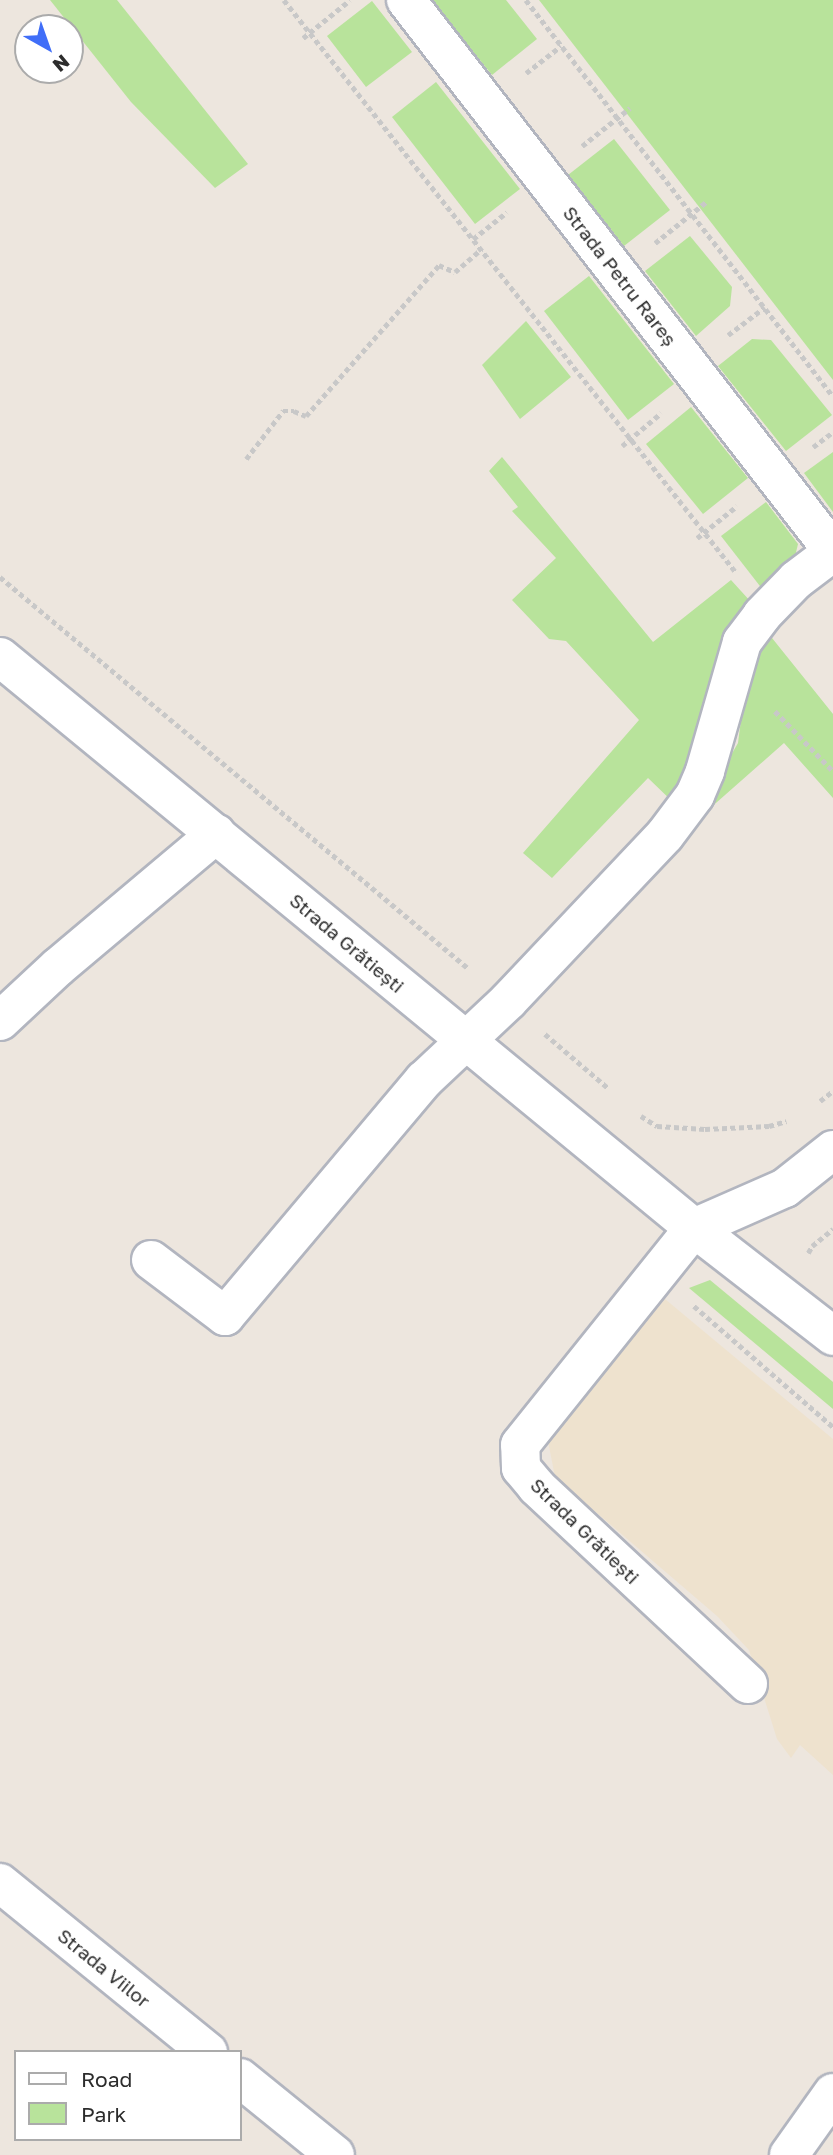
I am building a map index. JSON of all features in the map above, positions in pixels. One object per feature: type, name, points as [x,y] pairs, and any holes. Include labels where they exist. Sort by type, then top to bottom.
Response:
[{"type":"street","name":"Strada Petru Rareș","points":[[406,0],[833,551]]},
{"type":"street","points":[[151,1260],[225,1315],[424,1080],[508,1001],[664,835],[695,795],[705,771],[742,642],[766,610],[796,580],[833,551]]},
{"type":"street","name":"Strada Grătiești","points":[[0,657],[694,1228],[833,1336]]},
{"type":"street","points":[[0,1021],[216,834]]},
{"type":"street","points":[[694,1228],[785,1188],[833,1150]]},
{"type":"street","name":"Strada Grătiești","points":[[694,1228],[520,1445],[522,1468],[537,1487],[748,1684]]},
{"type":"street","name":"Strada Viilor","points":[[0,1883],[206,2050]]},
{"type":"street","points":[[242,2080],[335,2155]]},
{"type":"street","points":[[789,2155],[833,2093]]},
{"type":"path","points":[[284,0],[766,610]]},
{"type":"path","points":[[303,38],[349,0]]},
{"type":"path","points":[[526,0],[833,396]]},
{"type":"path","points":[[544,177],[630,108]]},
{"type":"path","points":[[616,272],[706,202]]},
{"type":"path","points":[[246,459],[283,411],[294,411],[306,416],[439,265],[455,272],[481,249]]},
{"type":"path","points":[[0,577],[508,1001],[617,1096]]},
{"type":"path","points":[[734,667],[833,771]]},
{"type":"path","points":[[816,1105],[833,1091]]},
{"type":"path","points":[[637,1113],[657,1126],[705,1129],[769,1126],[789,1121]]},
{"type":"path","points":[[805,1260],[811,1246],[833,1229]]},
{"type":"shaded area","points":[[665,1299],[833,1439],[833,1775],[800,1745],[791,1758],[777,1739],[749,1650],[717,1616],[555,1477],[548,1441]]},
{"type":"green space","points":[[50,0],[117,0],[248,164],[215,188],[131,102],[84,43],[84,14],[61,14]]},
{"type":"green space","points":[[431,0],[506,0],[537,39],[492,75]]},
{"type":"green space","points":[[539,0],[833,0],[833,380]]},
{"type":"green space","points":[[372,1],[412,52],[366,87],[327,36]]},
{"type":"green space","points":[[436,82],[520,189],[475,224],[392,117]]},
{"type":"green space","points":[[614,139],[670,210],[624,246],[568,175]]},
{"type":"green space","points":[[690,236],[732,287],[730,306],[696,336],[645,271]]},
{"type":"green space","points":[[589,276],[674,384],[628,420],[544,311]]},
{"type":"green space","points":[[526,321],[571,377],[520,419],[482,365]]},
{"type":"green space","points":[[752,339],[771,340],[832,415],[786,451],[718,366]]},
{"type":"green space","points":[[691,407],[748,478],[703,514],[646,444]]},
{"type":"green space","points":[[833,452],[833,512],[804,473]]},
{"type":"green space","points":[[502,457],[653,642],[731,580],[751,602],[676,805],[648,778],[552,878],[523,853],[639,720],[566,641],[549,639],[512,600],[556,558],[512,511],[518,507],[489,471]]},
{"type":"green space","points":[[766,502],[798,544],[793,565],[763,590],[721,536]]},
{"type":"green space","points":[[768,633],[833,714],[833,798],[784,743],[691,825],[738,743],[750,650]]},
{"type":"green space","points":[[710,1280],[833,1382],[833,1409],[689,1288]]}]
